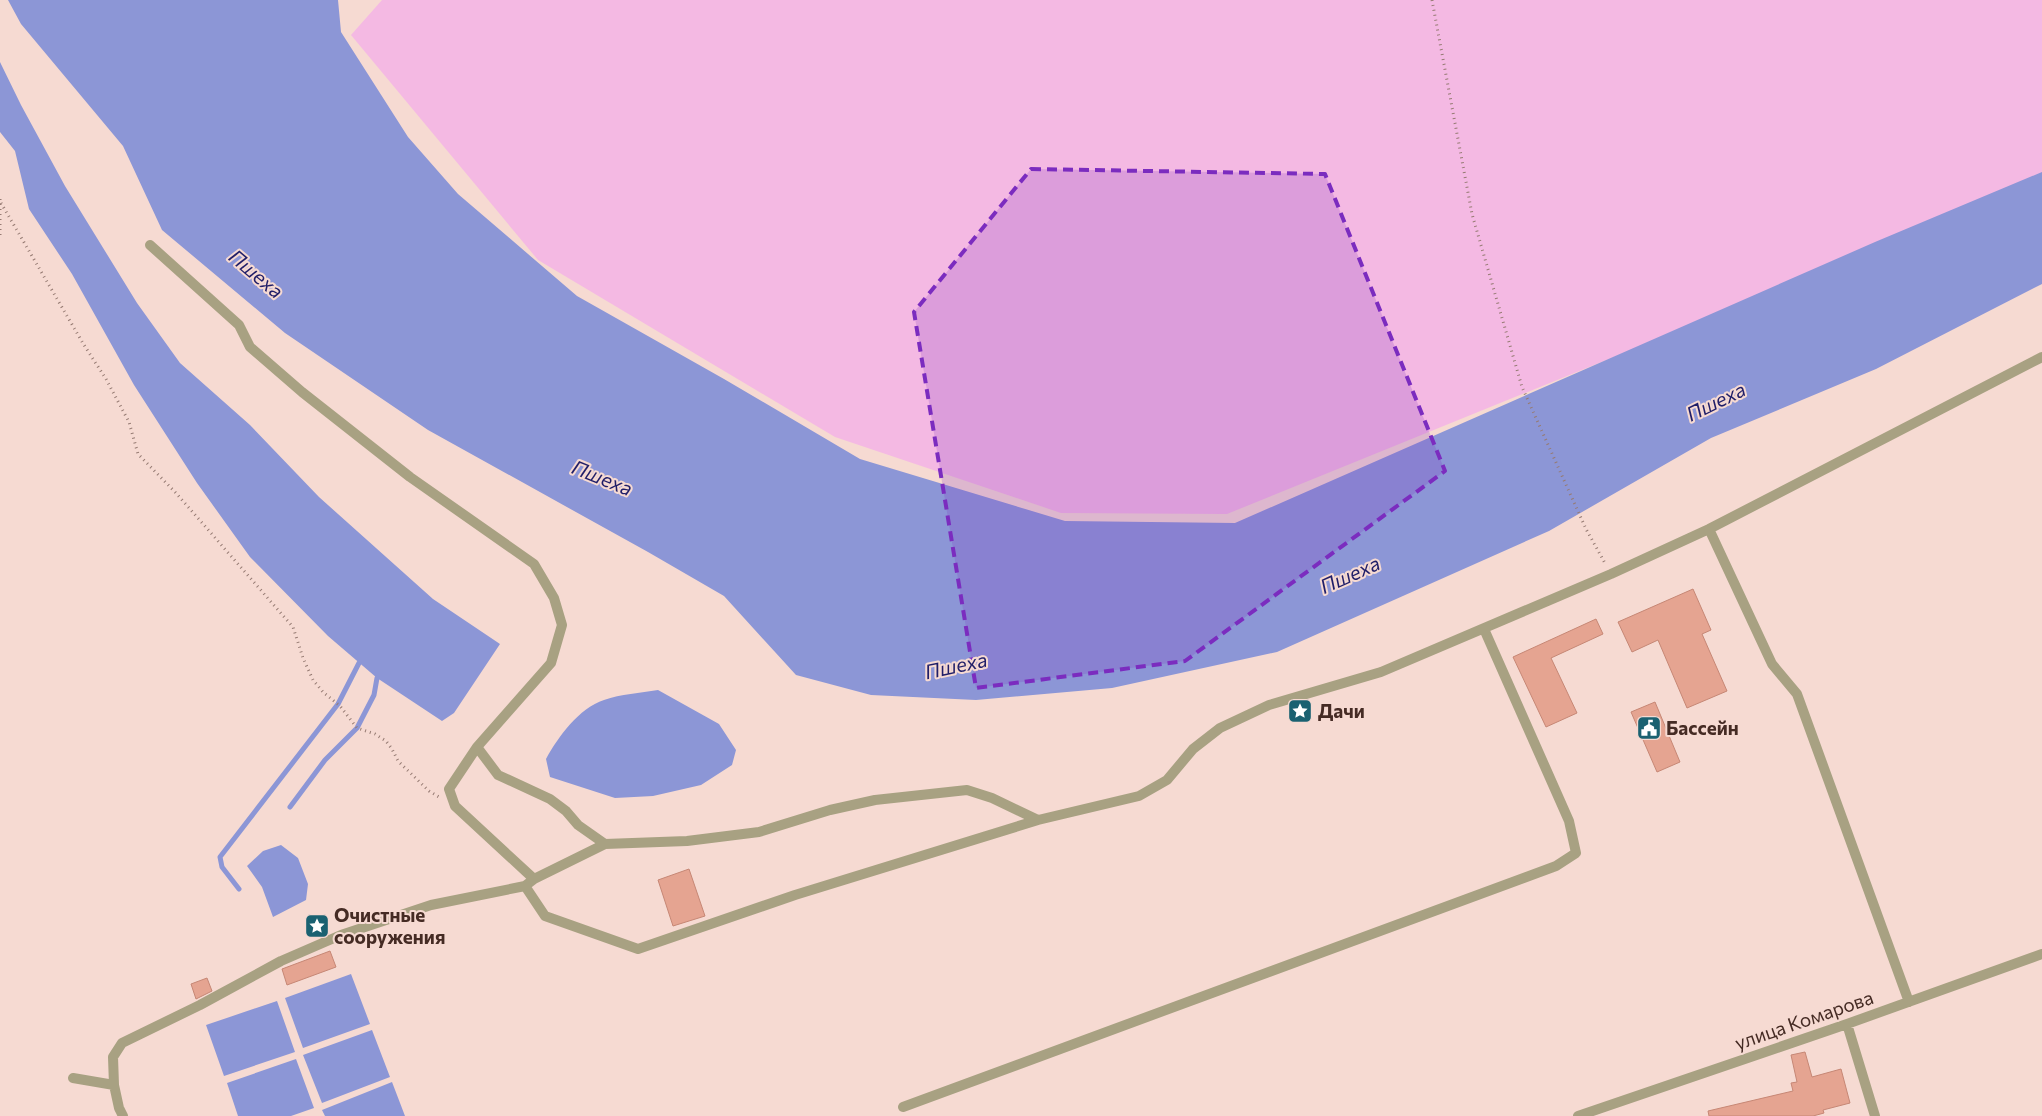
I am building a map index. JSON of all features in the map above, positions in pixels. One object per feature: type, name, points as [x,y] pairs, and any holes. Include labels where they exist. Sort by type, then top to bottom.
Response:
[{"type":"lane","points":[[150,244],[238,325],[250,348],[302,392],[410,477],[534,564],[554,598],[562,625],[551,663],[477,747],[449,789],[455,806],[534,879]]},
{"type":"lane","points":[[525,886],[545,916],[638,949],[795,895],[1038,820],[1139,796],[1167,780],[1194,749],[1220,728],[1269,705],[1381,672],[1612,574],[1709,529],[2042,357]]},
{"type":"lane","points":[[1709,529],[1772,664],[1797,694],[1909,1002]]},
{"type":"lane","points":[[903,1107],[1556,866],[1576,853],[1569,821],[1484,629]]},
{"type":"lane","points":[[477,747],[498,776],[550,799],[566,811],[578,825],[605,844]]},
{"type":"lane","points":[[123,1116],[119,1108],[114,1085],[113,1056],[122,1043],[200,1005],[281,961],[341,934],[431,904],[525,886],[534,879],[605,844],[687,841],[759,832],[830,810],[875,800],[967,790],[992,798],[1038,820]]},
{"type":"lane","name":"улица Комарова","points":[[1578,1116],[1847,1024],[2042,954]]},
{"type":"lane","points":[[1847,1024],[1875,1116]]},
{"type":"lane","points":[[73,1078],[114,1085]]},
{"type":"path","points":[[1432,0],[1472,214],[1522,387],[1586,529],[1612,574]]},
{"type":"path","points":[[0,201],[0,239]]},
{"type":"path","points":[[0,201],[84,345],[106,379],[129,422],[138,454],[176,494],[293,627],[303,658],[322,692],[340,706],[357,728],[375,734],[386,741],[398,761],[429,791],[455,806]]},
{"type":"highlighted area","points":[[1031,169],[1325,174],[1445,471],[1185,661],[976,688],[914,312]]},
{"type":"shaded area","points":[[382,0],[2042,0],[2042,183],[1227,514],[1061,513],[835,437],[538,260],[351,35]]},
{"type":"water","name":"Пшеха","points":[[8,0],[338,0],[341,32],[408,137],[458,194],[577,296],[860,459],[1065,521],[1235,523],[1875,242],[2042,172],[2042,284],[1876,369],[1711,438],[1549,531],[1277,652],[1112,688],[976,700],[871,695],[796,675],[724,596],[428,430],[285,333],[162,230],[123,146],[21,24]]},
{"type":"water","points":[[0,62],[65,186],[137,303],[180,363],[250,425],[319,497],[433,599],[500,644],[454,713],[442,721],[377,678],[328,636],[250,557],[197,483],[134,385],[72,274],[29,209],[15,151],[0,132]]},
{"type":"water","points":[[658,690],[719,724],[736,750],[732,765],[701,785],[653,796],[615,798],[550,777],[546,759],[563,733],[578,716],[595,704],[610,698]]},
{"type":"water","points":[[281,845],[298,858],[308,884],[306,900],[273,917],[262,887],[247,866],[263,851]]},
{"type":"water","points":[[351,974],[370,1024],[303,1048],[285,998]]},
{"type":"water","points":[[277,1001],[295,1052],[224,1076],[206,1025]]},
{"type":"water","points":[[372,1030],[390,1077],[322,1103],[303,1055]]},
{"type":"water","points":[[296,1059],[314,1108],[291,1116],[238,1116],[227,1083]]},
{"type":"water","points":[[392,1082],[405,1116],[325,1116],[322,1110]]},
{"type":"building","points":[[1693,589],[1711,630],[1702,634],[1727,691],[1687,708],[1658,640],[1632,652],[1618,622]]},
{"type":"building","points":[[1596,619],[1603,634],[1551,658],[1577,713],[1546,727],[1513,657]]},
{"type":"building","points":[[1655,702],[1680,762],[1657,772],[1631,712]]},
{"type":"building","points":[[689,869],[705,916],[673,926],[658,880]]},
{"type":"building","points":[[319,916],[326,930],[314,936],[307,921]]},
{"type":"building","points":[[330,951],[336,967],[287,985],[282,969]]},
{"type":"building","points":[[207,978],[212,991],[196,999],[191,984]]},
{"type":"building","points":[[1805,1052],[1812,1077],[1841,1069],[1850,1103],[1823,1110],[1824,1113],[1813,1116],[1709,1116],[1708,1111],[1793,1091],[1791,1083],[1797,1082],[1791,1055]]},
{"type":"waterway","points":[[239,889],[222,867],[220,857],[338,704],[359,663]]},
{"type":"waterway","points":[[290,807],[325,760],[357,728],[374,695],[377,678]]},
{"type":"place","name":"Дачи","points":[[1300,711]]},
{"type":"place","name":"Бассейн","points":[[1649,728]]},
{"type":"place","name":"Очистные сооружения","points":[[317,926]]}]
